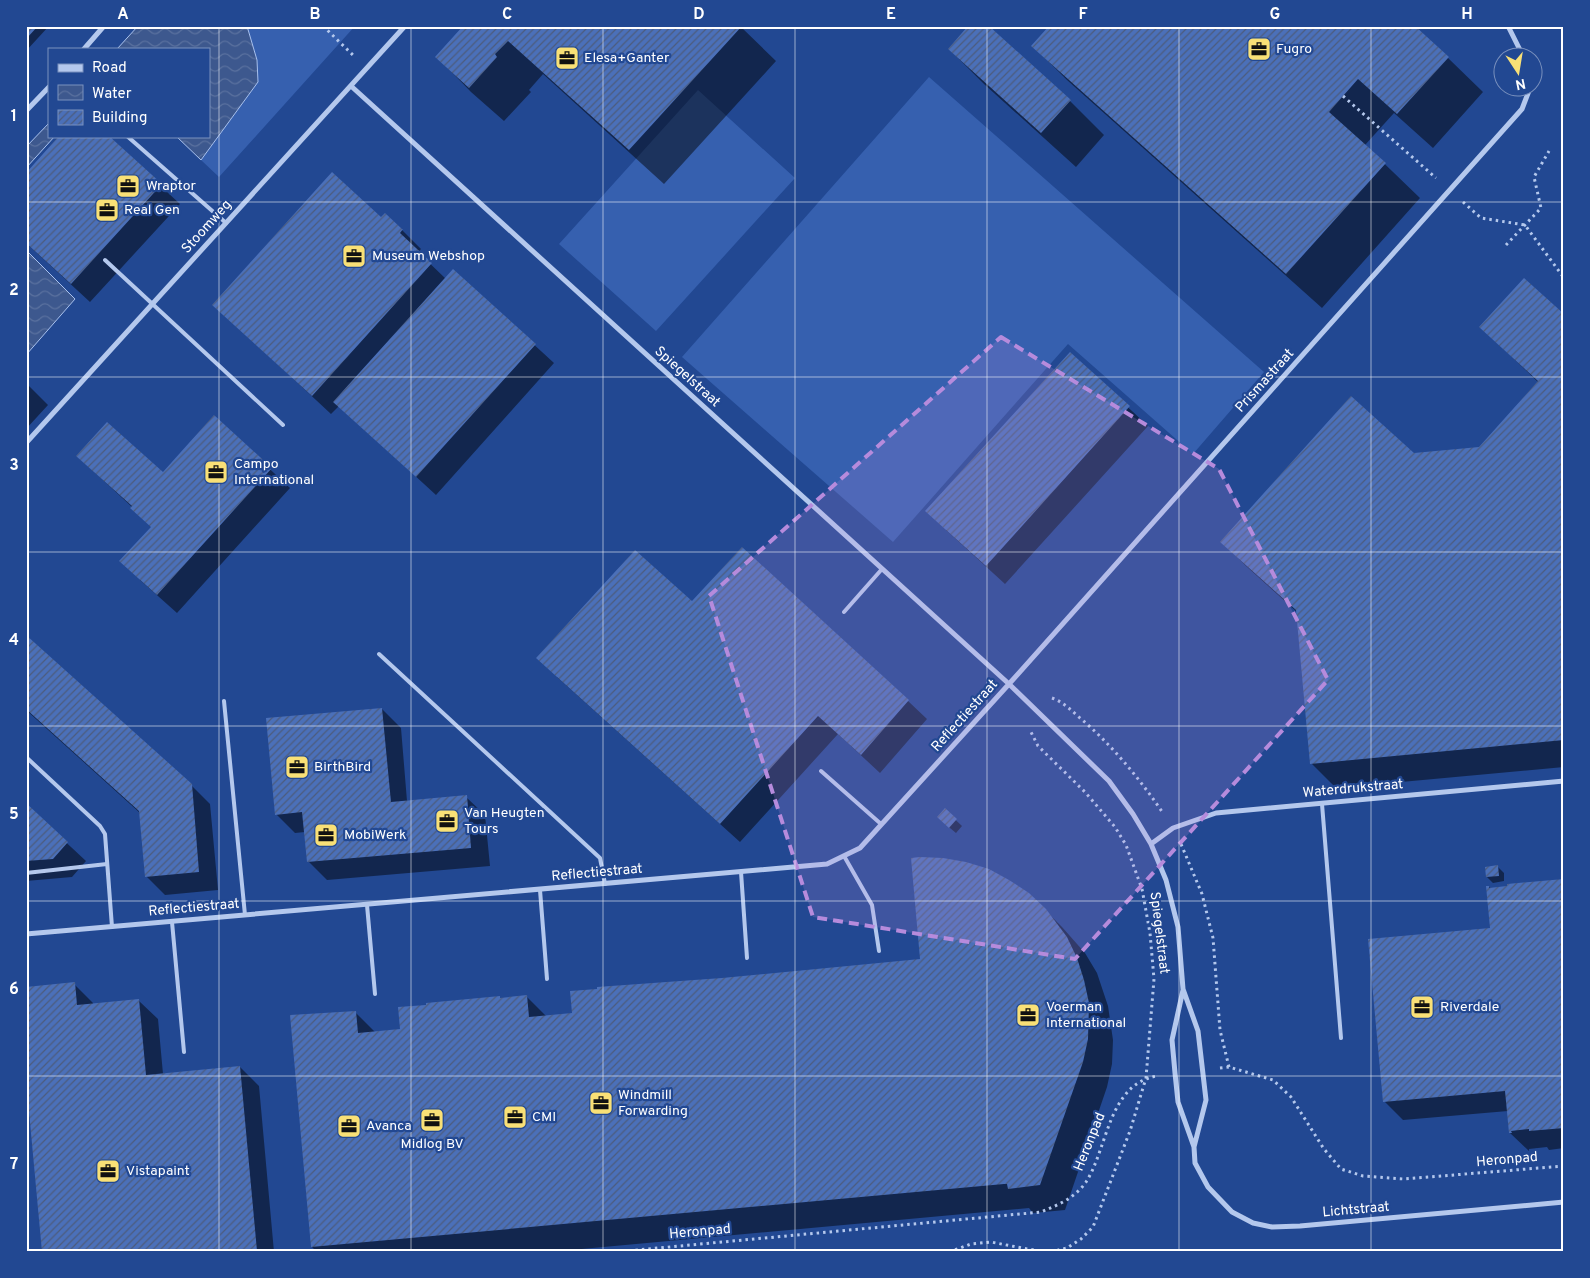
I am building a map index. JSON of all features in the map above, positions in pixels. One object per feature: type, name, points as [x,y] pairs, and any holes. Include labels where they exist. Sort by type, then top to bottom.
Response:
[{"type":"street","points":[[85,48],[104,26]]},
{"type":"street","name":"Stoomweg","points":[[26,443],[404,26]]},
{"type":"street","points":[[1508,26],[1519,48]]},
{"type":"street","name":"Spiegelstraat","points":[[351,86],[1009,684],[1109,781],[1133,814],[1151,844],[1166,880],[1178,927],[1183,990],[1198,1032],[1206,1100],[1194,1146]]},
{"type":"street","points":[[26,112],[48,88]]},
{"type":"street","name":"Prismastraat","points":[[1009,684],[1522,109],[1526,98]]},
{"type":"street","name":"Reflectiestraat","points":[[26,934],[827,864],[860,848],[1009,684]]},
{"type":"street","name":"Waterdrukstraat","points":[[1151,844],[1173,828],[1216,813],[1564,781]]},
{"type":"street","name":"Spiegelstraat","points":[[1183,990],[1172,1040],[1178,1102],[1194,1146]]},
{"type":"street","name":"Lichtstraat","points":[[1194,1146],[1195,1163],[1208,1187],[1232,1212],[1253,1223],[1272,1227],[1564,1202]]},
{"type":"lane","points":[[129,138],[226,223]]},
{"type":"lane","points":[[104,260],[283,425]]},
{"type":"lane","points":[[844,612],[882,569]]},
{"type":"lane","points":[[379,654],[600,858],[604,884]]},
{"type":"lane","points":[[224,701],[245,915]]},
{"type":"lane","points":[[26,757],[100,826],[105,834],[112,927]]},
{"type":"lane","points":[[821,771],[881,824]]},
{"type":"lane","points":[[1322,804],[1341,1038]]},
{"type":"lane","points":[[844,856],[872,905],[879,951]]},
{"type":"lane","points":[[26,873],[107,864]]},
{"type":"lane","points":[[741,872],[747,958]]},
{"type":"lane","points":[[540,890],[548,979]]},
{"type":"lane","points":[[367,905],[375,994]]},
{"type":"lane","points":[[172,922],[184,1052]]},
{"type":"path","points":[[323,26],[367,68]]},
{"type":"path","points":[[1506,245],[1541,208],[1534,177],[1549,151]]},
{"type":"path","name":"Spiegelstraat","points":[[949,1252],[971,1244],[991,1242],[1050,1252],[1067,1248],[1081,1239],[1093,1227],[1130,1131],[1146,1078],[1154,979],[1150,933],[1142,889],[1126,845],[1115,826],[1085,792],[1038,746],[1030,728]]},
{"type":"path","name":"Heronpad","points":[[1202,1069],[1229,1067],[1273,1080],[1291,1097],[1324,1149],[1341,1169],[1362,1176],[1404,1179],[1564,1166]]},
{"type":"path","name":"Heronpad","points":[[616,1252],[1041,1212],[1066,1201],[1084,1184],[1096,1164],[1115,1111],[1131,1088],[1146,1078],[1175,1073]]},
{"type":"highlighted area","points":[[1001,337],[1219,469],[1328,680],[1075,959],[813,917],[709,596]]},
{"type":"shaded area","points":[[247,26],[355,26],[219,177],[201,160],[258,82],[257,60]]},
{"type":"shaded area","points":[[929,77],[1264,372],[1193,454],[1068,344],[893,542],[682,357]]},
{"type":"shaded area","points":[[698,90],[795,178],[656,331],[559,244]]},
{"type":"water","points":[[138,26],[247,26],[257,60],[258,82],[201,160],[178,138],[210,138],[210,48],[118,48]]},
{"type":"water","points":[[48,124],[48,138],[53,138],[26,168],[26,147]]},
{"type":"water","points":[[26,250],[75,299],[26,355]]},
{"type":"building","points":[[26,26],[38,26],[26,39]]},
{"type":"building","points":[[463,26],[742,26],[629,150],[508,41],[495,54],[497,57],[469,88],[435,57]]},
{"type":"building","points":[[968,26],[989,26],[1071,100],[1041,133],[948,49]]},
{"type":"building","points":[[1049,26],[1415,26],[1449,57],[1397,114],[1358,79],[1329,112],[1386,163],[1286,274],[1031,46]]},
{"type":"building","points":[[57,138],[111,138],[162,184],[71,284],[26,243],[26,173]]},
{"type":"building","points":[[332,172],[381,217],[385,213],[403,229],[400,233],[432,263],[312,396],[212,305]]},
{"type":"building","points":[[453,269],[536,344],[416,477],[333,402]]},
{"type":"building","points":[[1524,278],[1564,314],[1564,740],[1310,764],[1296,610],[1220,542],[1351,396],[1414,453],[1479,447],[1538,381],[1479,327]]},
{"type":"building","points":[[1070,352],[1130,406],[986,566],[925,511]]},
{"type":"building","points":[[214,415],[272,468],[157,595],[119,561],[151,527],[130,508],[132,506],[76,456],[107,422],[163,472]]},
{"type":"building","points":[[742,547],[909,700],[861,755],[818,716],[720,824],[536,658],[635,550],[692,601]]},
{"type":"building","points":[[26,635],[192,784],[199,872],[145,877],[139,811],[26,709]]},
{"type":"building","points":[[382,708],[391,802],[467,795],[471,848],[307,862],[302,812],[275,815],[266,718]]},
{"type":"building","points":[[26,803],[68,842],[53,859],[26,861]]},
{"type":"building","points":[[945,808],[957,819],[949,828],[937,817]]},
{"type":"building","points":[[920,857],[966,862],[989,869],[1009,880],[1029,893],[1046,909],[1067,937],[1077,958],[1089,1003],[1088,1039],[1083,1062],[1040,1185],[1008,1189],[1007,1184],[1004,1184],[311,1247],[290,1015],[356,1011],[358,1033],[400,1029],[398,1007],[426,1005],[426,1003],[527,995],[529,1017],[572,1013],[570,991],[597,989],[597,987],[722,978],[920,959],[911,858]]},
{"type":"building","points":[[1498,865],[1499,876],[1486,877],[1485,867]]},
{"type":"building","points":[[1564,879],[1564,1128],[1529,1131],[1529,1129],[1511,1131],[1512,1133],[1509,1133],[1505,1091],[1383,1102],[1368,939],[1490,928],[1486,886],[1489,886],[1489,888],[1507,886],[1507,884]]},
{"type":"building","points":[[75,982],[77,1005],[139,999],[146,1075],[240,1066],[257,1251],[42,1252],[26,1079],[26,987]]},
{"type":"place","name":"Fugro","points":[[1259,49]]},
{"type":"place","name":"Elesa+Ganter","points":[[567,58]]},
{"type":"place","name":"Wraptor","points":[[128,186]]},
{"type":"place","name":"Real Gen","points":[[107,210]]},
{"type":"place","name":"Museum Webshop","points":[[354,256]]},
{"type":"place","name":"Campo International","points":[[216,472]]},
{"type":"place","name":"BirthBird","points":[[297,767]]},
{"type":"place","name":"Van Heugten Tours","points":[[447,821]]},
{"type":"place","name":"MobiWerk","points":[[326,835]]},
{"type":"place","name":"Riverdale","points":[[1422,1007]]},
{"type":"place","name":"Voerman International","points":[[1028,1015]]},
{"type":"place","name":"Windmill Forwarding","points":[[601,1103]]},
{"type":"place","name":"CMI","points":[[515,1117]]},
{"type":"place","name":"Midlog BV","points":[[432,1120]]},
{"type":"place","name":"Avanca","points":[[349,1126]]},
{"type":"place","name":"Vistapaint","points":[[108,1171]]}]
